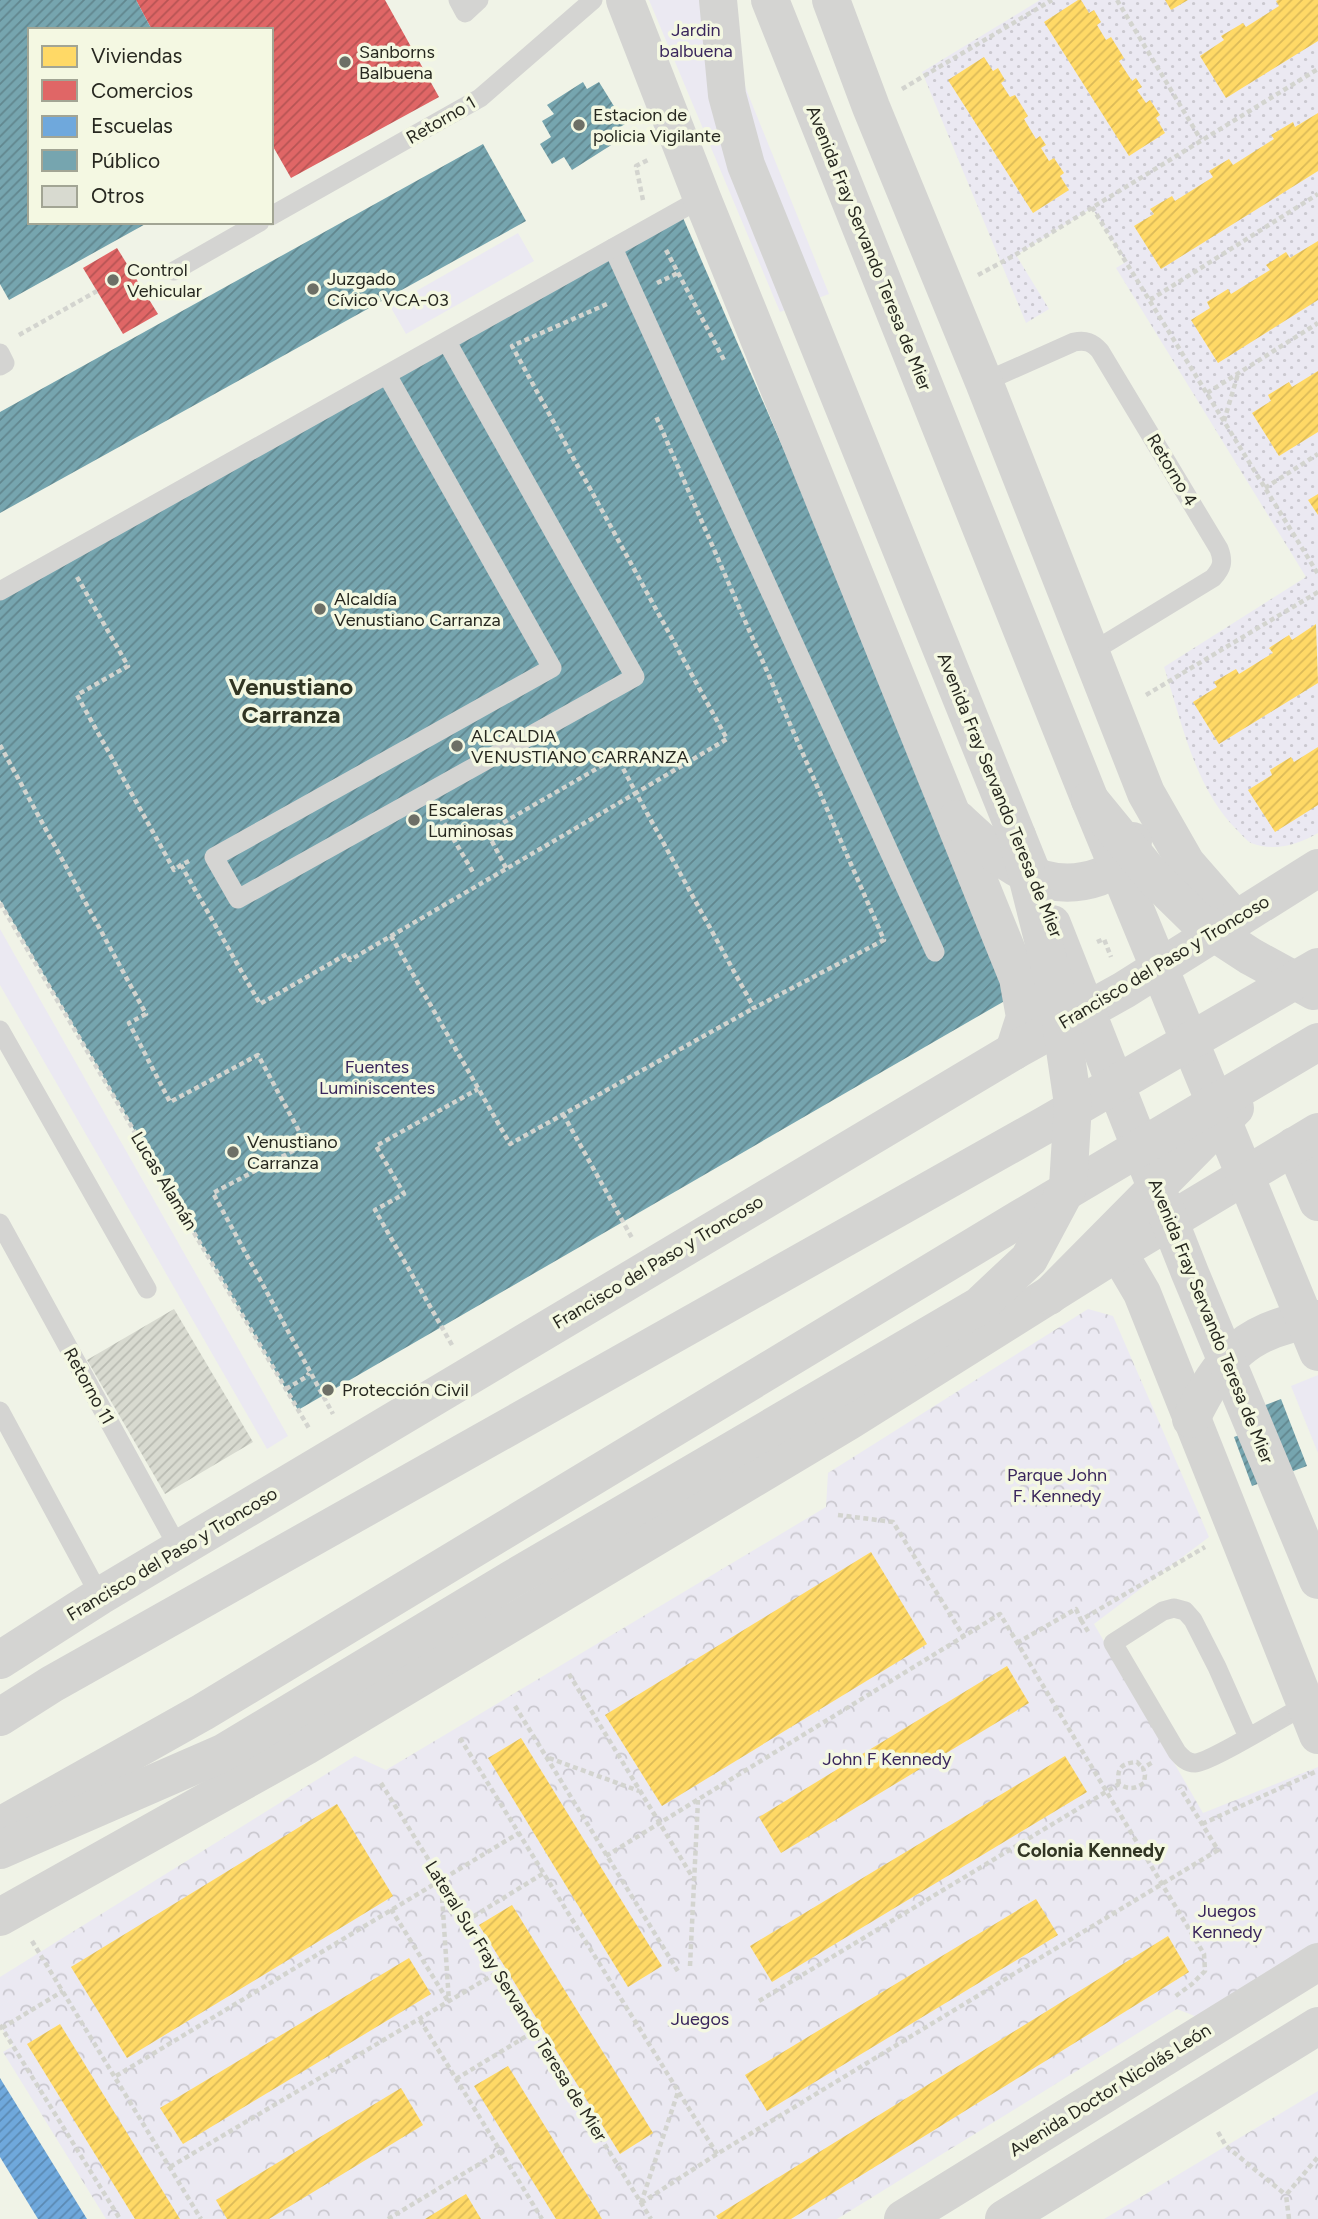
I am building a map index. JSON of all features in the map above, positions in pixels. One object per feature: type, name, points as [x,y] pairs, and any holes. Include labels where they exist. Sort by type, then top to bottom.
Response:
[{"type":"main road","points":[[625,0],[702,198],[1018,978],[1025,1017],[1014,1051]]},
{"type":"main road","name":"Avenida Fray Servando Teresa de Mier","points":[[718,0],[727,95],[746,165],[1185,1260],[1318,1580]]},
{"type":"main road","name":"Avenida Fray Servando Teresa de Mier","points":[[770,0],[1090,800],[1318,1352]]},
{"type":"main road","points":[[831,0],[1146,793],[1186,863],[1235,919]]},
{"type":"main road","points":[[953,815],[985,845],[1019,870],[1060,884],[1101,876],[1130,855],[1138,820],[1135,794],[1116,713]]},
{"type":"main road","points":[[1090,800],[1153,877],[1201,924],[1250,956],[1318,992]]},
{"type":"main road","points":[[0,1850],[223,1753],[512,1579],[979,1306],[1029,1259],[1068,1186],[1073,1104],[1057,995],[1017,836]]},
{"type":"main road","name":"Francisco del Paso y Troncoso","points":[[0,1660],[100,1596],[327,1459],[1014,1051],[1124,990],[1318,868]]},
{"type":"main road","points":[[0,1717],[52,1684],[1047,1124],[1318,967]]},
{"type":"main road","points":[[0,1826],[203,1712],[1318,1042]]},
{"type":"main road","points":[[1049,1296],[1273,1069]]},
{"type":"main road","points":[[6,1914],[318,1739],[849,1421],[1118,1252],[1306,1139],[1318,1202]]},
{"type":"main road","points":[[1118,1252],[1142,1293],[1312,1720]]},
{"type":"main road","points":[[1191,1419],[1220,1367],[1250,1339],[1288,1322],[1318,1319]]},
{"type":"main road","points":[[0,1691],[10,1687],[52,1684]]},
{"type":"main road","name":"Avenida Doctor Nicolás León","points":[[903,2219],[1318,1962]]},
{"type":"main road","points":[[1004,2219],[1318,2026]]},
{"type":"lane","points":[[458,0],[465,13],[479,0]]},
{"type":"lane","name":"Retorno 1","points":[[273,215],[480,98],[593,0]]},
{"type":"lane","points":[[0,592],[702,198]]},
{"type":"lane","points":[[174,271],[256,224]]},
{"type":"lane","points":[[613,248],[935,953]]},
{"type":"lane","name":"Retorno 4","points":[[984,382],[1074,342],[1083,340],[1093,344],[1100,351],[1219,549],[1223,560],[1220,570],[1213,578],[1090,653]]},
{"type":"lane","points":[[387,375],[552,668],[214,856],[238,899],[635,677],[447,342]]},
{"type":"lane","points":[[0,366],[5,363],[6,346]]},
{"type":"lane","points":[[0,1030],[147,1289]]},
{"type":"lane","name":"Retorno 11","points":[[0,1223],[179,1549]]},
{"type":"lane","points":[[0,1411],[100,1596]]},
{"type":"lane","points":[[1248,1737],[1217,1667],[1193,1620],[1185,1611],[1174,1608],[1163,1611],[1113,1643],[1184,1760],[1195,1763],[1205,1760],[1248,1737],[1312,1720]]},
{"type":"path","points":[[872,107],[1052,0]]},
{"type":"path","points":[[1117,0],[1201,140]]},
{"type":"path","points":[[947,292],[1015,255],[1318,69]]},
{"type":"path","points":[[651,158],[636,166],[646,214],[730,370]]},
{"type":"path","points":[[1150,300],[1318,194]]},
{"type":"path","points":[[1092,207],[1318,574]]},
{"type":"path","points":[[607,304],[678,273]]},
{"type":"path","points":[[6,346],[97,291]]},
{"type":"path","points":[[1207,393],[1318,323]]},
{"type":"path","points":[[1224,421],[1238,373]]},
{"type":"path","points":[[391,936],[510,1144],[754,1008],[884,940],[652,406]]},
{"type":"path","points":[[1265,488],[1318,454]]},
{"type":"path","points":[[65,555],[128,666],[77,695],[174,870],[192,859]]},
{"type":"path","points":[[1116,713],[1318,592]]},
{"type":"path","points":[[0,745],[146,1014],[129,1023],[170,1102],[258,1055],[306,1144],[213,1193],[331,1415],[344,1408]]},
{"type":"path","points":[[181,865],[260,1004],[347,954],[350,960],[636,793],[754,1008]]},
{"type":"path","name":"Lucas Alamán","points":[[0,903],[327,1459]]},
{"type":"path","points":[[213,923],[225,916]]},
{"type":"path","points":[[455,1349],[376,1210],[404,1195],[376,1146],[478,1089]]},
{"type":"path","points":[[563,1114],[632,1240]]},
{"type":"path","points":[[286,1389],[309,1373]]},
{"type":"path","points":[[838,1515],[893,1522],[964,1637]]},
{"type":"path","points":[[1017,1643],[1076,1609],[1081,1620],[1236,1528]]},
{"type":"path","points":[[606,1856],[1000,1614],[1204,1954],[1205,1971],[1172,1998]]},
{"type":"path","points":[[569,1674],[693,1878]]},
{"type":"path","points":[[515,1706],[680,1973]]},
{"type":"path","points":[[460,1738],[717,2154]]},
{"type":"path","points":[[1143,1768],[1162,1757]]},
{"type":"path","points":[[548,1758],[641,1791]]},
{"type":"path","points":[[1127,1762],[1137,1762],[1143,1768],[1144,1783],[1136,1788],[1126,1788],[1119,1784],[1120,1767],[1127,1762]]},
{"type":"path","points":[[1202,1824],[1318,1771]]},
{"type":"path","name":"Lateral Sur Fray Servando Teresa de Mier","points":[[381,1783],[651,2219]]},
{"type":"path","points":[[758,2001],[1119,1784]]},
{"type":"path","points":[[691,1966],[698,1800]]},
{"type":"path","points":[[116,2076],[519,1833]]},
{"type":"path","points":[[641,2203],[717,2154],[1218,1850]]},
{"type":"path","points":[[466,1921],[544,1873]]},
{"type":"path","points":[[441,1879],[449,2002]]},
{"type":"path","points":[[391,1909],[449,2002]]},
{"type":"path","points":[[6,1914],[63,1991],[201,2219]]},
{"type":"path","points":[[170,2167],[498,1972]]},
{"type":"path","points":[[63,1991],[1,2027],[120,2219]]},
{"type":"path","points":[[419,2020],[541,2217],[532,2219]]},
{"type":"path","points":[[456,2079],[535,2031]]},
{"type":"path","points":[[641,2203],[678,2091]]},
{"type":"path","points":[[1197,2099],[1227,2146],[1286,2195],[1289,2219]]},
{"type":"path","points":[[388,2219],[501,2151]]},
{"type":"path","points":[[1286,2195],[1318,2157]]},
{"type":"green space","name":"Jardin balbuena","points":[[649,0],[710,0],[829,294],[780,312]]},
{"type":"green space","points":[[1040,0],[1318,0],[1318,833],[1294,844],[1269,847],[1251,843],[1224,815],[1211,796],[1192,755],[1164,667],[1306,577],[1116,268],[1126,262],[1092,208],[1016,255],[1049,309],[1026,323],[922,72]]},
{"type":"green space","points":[[518,233],[534,261],[406,334],[390,306]]},
{"type":"green space","points":[[0,929],[288,1436],[267,1449],[0,985]]},
{"type":"green space","name":"John F Kennedy","points":[[1088,1309],[1113,1316],[1209,1537],[1094,1624],[1203,1813],[1318,1767],[1318,1955],[1210,2022],[1177,2009],[837,2219],[106,2219],[3,2052],[13,2046],[0,2025],[0,1977],[355,1756],[386,1770],[826,1507],[828,1473]]},
{"type":"green space","points":[[1318,1375],[1318,1453],[1291,1386]]},
{"type":"green space","points":[[1318,2091],[1318,2219],[1104,2219]]},
{"type":"building: Viviendas","points":[[1081,0],[1089,13],[1094,10],[1101,22],[1097,25],[1106,40],[1111,37],[1124,58],[1119,61],[1132,81],[1136,78],[1142,87],[1137,90],[1146,103],[1150,100],[1160,115],[1156,118],[1165,133],[1129,156],[1044,22]]},
{"type":"building: Viviendas","points":[[1165,0],[1188,0],[1171,10]]},
{"type":"building: Viviendas","points":[[1318,0],[1318,41],[1226,98],[1200,56],[1224,40],[1221,36],[1243,23],[1246,27],[1279,6],[1276,1]]},
{"type":"building: Viviendas","points":[[984,57],[993,71],[998,68],[1005,80],[1001,83],[1010,97],[1015,95],[1028,116],[1024,119],[1036,139],[1040,136],[1046,145],[1041,148],[1049,161],[1054,158],[1064,173],[1060,176],[1069,190],[1033,213],[948,80]]},
{"type":"building: Viviendas","points":[[1318,113],[1318,171],[1161,269],[1134,226],[1154,214],[1150,209],[1172,196],[1175,201],[1213,177],[1209,171],[1229,159],[1233,165],[1274,139],[1271,135],[1293,122],[1295,127]]},
{"type":"building: Viviendas","points":[[1318,241],[1318,300],[1218,363],[1191,320],[1210,308],[1207,302],[1228,289],[1231,294],[1270,270],[1266,265],[1286,252],[1290,258]]},
{"type":"building: Viviendas","points":[[1318,371],[1318,432],[1279,456],[1252,413],[1271,401],[1268,395],[1289,382],[1292,387]]},
{"type":"building: Viviendas","points":[[1318,494],[1318,515],[1308,500]]},
{"type":"building: Viviendas","points":[[1316,624],[1318,683],[1219,744],[1193,702],[1217,687],[1214,682],[1236,669],[1239,674],[1273,653],[1269,648],[1289,635],[1292,640]]},
{"type":"building: Viviendas","points":[[1318,747],[1318,805],[1275,832],[1248,790],[1272,775],[1270,770],[1291,757],[1294,762]]},
{"type":"building: Viviendas","points":[[871,1552],[927,1644],[662,1806],[605,1715]]},
{"type":"building: Viviendas","points":[[1007,1666],[1029,1703],[781,1853],[759,1817]]},
{"type":"building: Viviendas","points":[[521,1738],[662,1966],[628,1987],[488,1758]]},
{"type":"building: Viviendas","points":[[1065,1756],[1087,1792],[772,1982],[750,1946]]},
{"type":"building: Viviendas","points":[[337,1804],[393,1896],[127,2058],[71,1967]]},
{"type":"building: Viviendas","points":[[1036,1899],[1058,1935],[767,2111],[745,2075]]},
{"type":"building: Viviendas","points":[[512,1905],[653,2133],[620,2154],[479,1925]]},
{"type":"building: Viviendas","points":[[1168,1936],[1189,1972],[791,2219],[718,2219],[716,2216]]},
{"type":"building: Viviendas","points":[[409,1958],[431,1994],[183,2144],[160,2108]]},
{"type":"building: Viviendas","points":[[60,2024],[180,2219],[135,2219],[27,2044]]},
{"type":"building: Viviendas","points":[[508,2066],[602,2219],[556,2219],[474,2086]]},
{"type":"building: Viviendas","points":[[401,2088],[423,2125],[269,2219],[227,2219],[216,2200]]},
{"type":"building: Viviendas","points":[[466,2194],[481,2219],[425,2219]]},
{"type":"building: Comercios","name":"Sanborns Balbuena","points":[[136,0],[385,0],[439,97],[291,178],[273,146],[273,28],[151,28]]},
{"type":"building: Comercios","name":"Control Vehicular","points":[[117,248],[158,314],[123,334],[83,268]]},
{"type":"building: Escuelas","points":[[0,2078],[87,2219],[38,2219],[0,2157]]},
{"type":"building: Público","points":[[0,0],[136,0],[151,28],[28,28],[28,224],[145,224],[9,300],[0,284]]},
{"type":"building: Público","points":[[583,82],[587,89],[599,82],[625,124],[611,133],[616,142],[572,170],[564,157],[552,164],[540,144],[551,137],[542,121],[554,114],[547,105]]},
{"type":"building: Público","name":"Juzgado Cívico VCA-03","points":[[483,144],[526,221],[0,513],[0,412]]},
{"type":"building: Público","name":"ALCALDIA VENUSTIANO CARRANZA","points":[[680,211],[1020,992],[298,1410],[0,900],[0,593]]},
{"type":"building: Público","points":[[1281,1399],[1307,1466],[1252,1486],[1234,1437],[1258,1428],[1252,1410]]},
{"type":"building: Otros","points":[[174,1309],[253,1442],[165,1494],[87,1360]]},
{"type":"place","name":"Sanborns Balbuena","points":[[345,62]]},
{"type":"place","name":"Estacion de policia Vigilante","points":[[579,125]]},
{"type":"place","name":"Control Vehicular","points":[[113,280]]},
{"type":"place","name":"Juzgado Cívico VCA-03","points":[[313,289]]},
{"type":"place","name":"Alcaldía Venustiano Carranza","points":[[320,609]]},
{"type":"place","name":"ALCALDIA VENUSTIANO CARRANZA","points":[[457,746]]},
{"type":"place","name":"Escaleras Luminosas","points":[[414,820]]},
{"type":"place","name":"Venustiano Carranza","points":[[233,1152]]},
{"type":"place","name":"Protección Civil","points":[[328,1390]]},
{"type":"district","name":"Venustiano Carranza","points":[[291,700]]},
{"type":"district","name":"Colonia Kennedy","points":[[1091,1850]]},
{"type":"park label","name":"Fuentes Luminiscentes","points":[[377,1077]]},
{"type":"park label","name":"Parque John F. Kennedy","points":[[1057,1485]]},
{"type":"park label","name":"Juegos Kennedy","points":[[1227,1921]]},
{"type":"park label","name":"Juegos","points":[[700,2019]]}]
